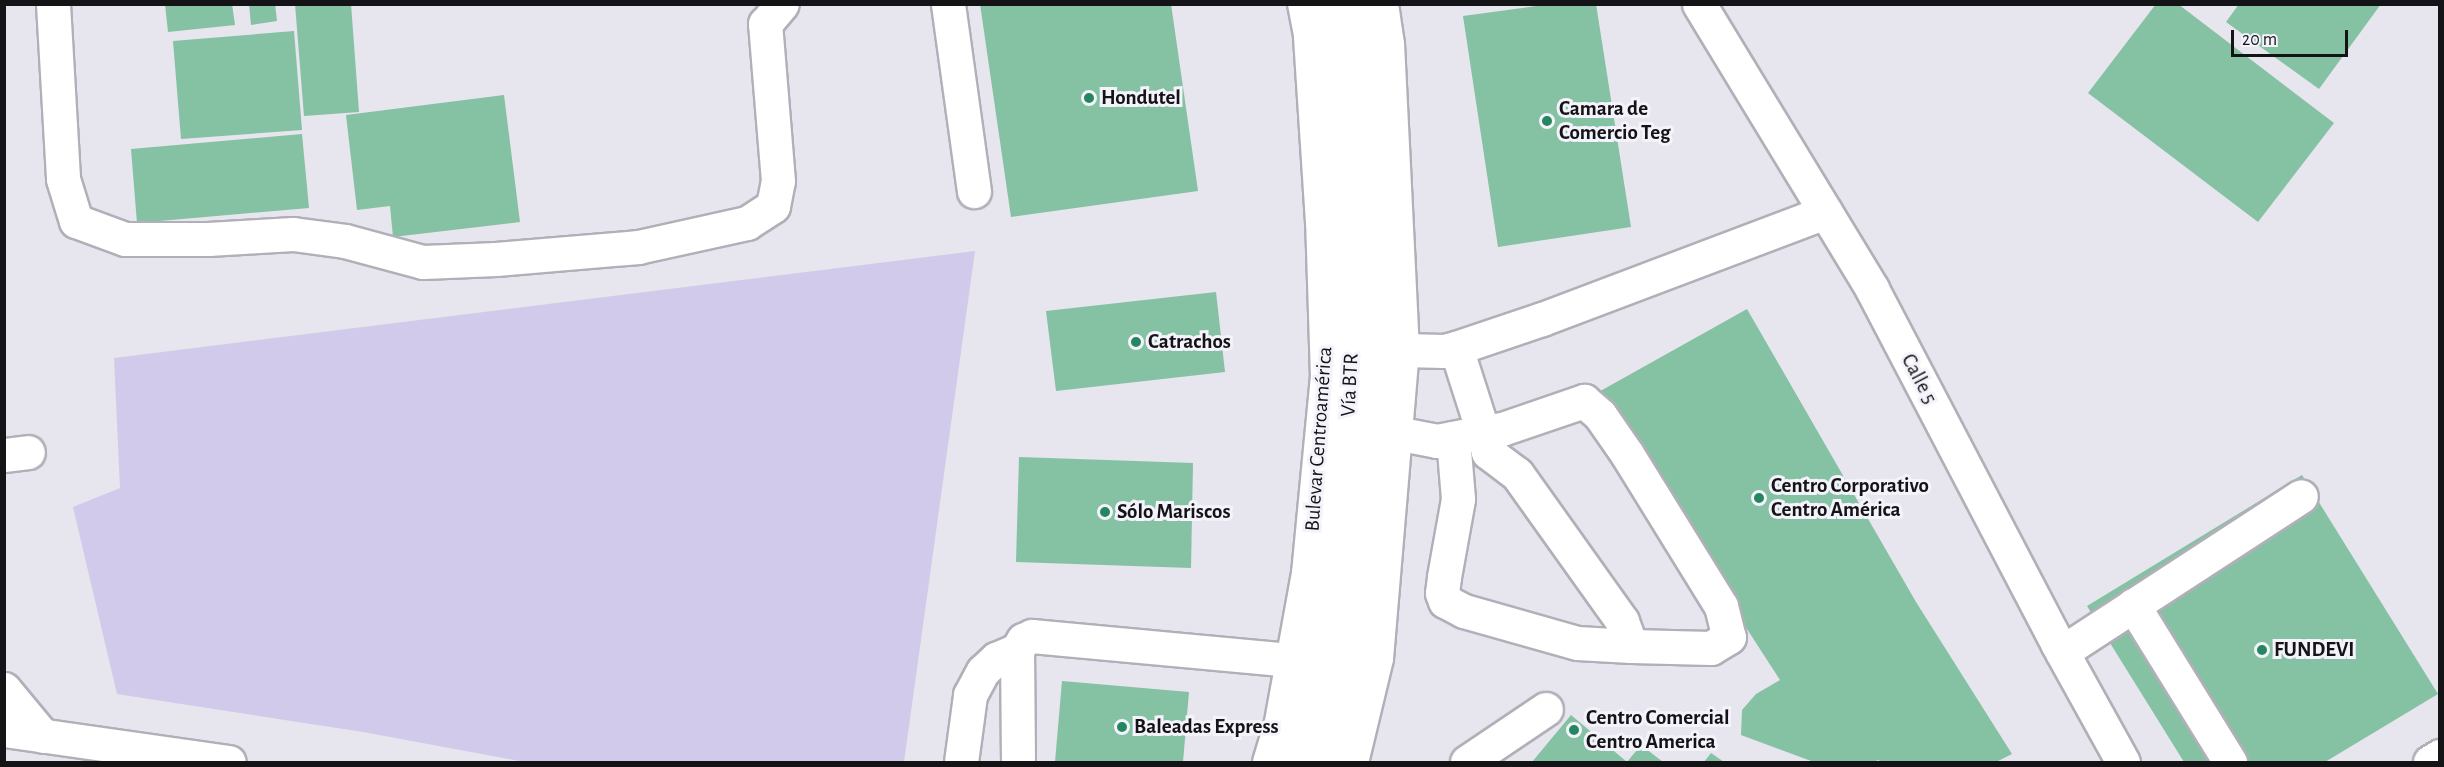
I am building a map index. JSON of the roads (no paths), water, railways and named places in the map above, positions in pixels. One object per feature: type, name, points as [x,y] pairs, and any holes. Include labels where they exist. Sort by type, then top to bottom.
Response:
[{"type":"main road","points":[[53,4],[63,179],[76,221],[125,239],[208,239],[293,234],[345,241],[423,262],[496,259],[638,247],[747,223],[773,206],[778,182],[765,24],[782,4]]},
{"type":"main road","points":[[948,4],[974,191]]},
{"type":"main road","name":"Bulevar Centroamérica","points":[[1269,762],[1280,727],[1308,573],[1327,377],[1322,222],[1310,34],[1304,4]]},
{"type":"main road","name":"Vía BTR","points":[[1297,762],[1315,702],[1342,535],[1353,337],[1340,104],[1326,4]]},
{"type":"main road","name":"Vía BTR","points":[[1323,762],[1334,730],[1355,630],[1373,431],[1377,219],[1371,110],[1357,4]]},
{"type":"main road","points":[[1351,762],[1376,658],[1402,350],[1388,44],[1381,4]]},
{"type":"main road","name":"Calle 5","points":[[1699,4],[1872,289],[2062,652],[2123,762]]},
{"type":"main road","points":[[1402,350],[1444,351],[1456,348],[1542,319],[1825,212]]},
{"type":"main road","points":[[1395,433],[1437,441],[1468,435],[1559,412],[1584,401],[1600,415],[1627,454],[1721,606],[1729,637],[1711,648],[1577,643],[1464,611],[1445,601],[1442,593],[1444,577],[1468,435],[1456,348]]},
{"type":"main road","points":[[1468,435],[1517,474],[1622,621],[1631,646]]},
{"type":"main road","points":[[2062,652],[2301,496]]},
{"type":"main road","points":[[2133,605],[2230,762]]},
{"type":"main road","points":[[1018,762],[1017,650],[1023,640],[1032,636],[1292,660]]},
{"type":"main road","points":[[961,762],[970,695],[983,671],[996,659],[1017,650]]},
{"type":"main road","points":[[4,689],[43,736]]},
{"type":"main road","points":[[1467,762],[1546,709]]},
{"type":"main road","points":[[4,730],[229,762]]},
{"type":"main road","points":[[2430,762],[2439,756]]},
{"type":"place","name":"Hondutel","points":[[1089,98]]},
{"type":"place","name":"Camara de Comercio Teg","points":[[1547,121]]},
{"type":"place","name":"Catrachos","points":[[1136,342]]},
{"type":"place","name":"Centro Corporativo Centro América","points":[[1759,498]]},
{"type":"place","name":"Sólo Mariscos","points":[[1105,512]]},
{"type":"place","name":"FUNDEVI","points":[[2262,650]]},
{"type":"place","name":"Baleadas Express","points":[[1122,727]]},
{"type":"place","name":"Centro Comercial Centro America","points":[[1574,730]]}]
